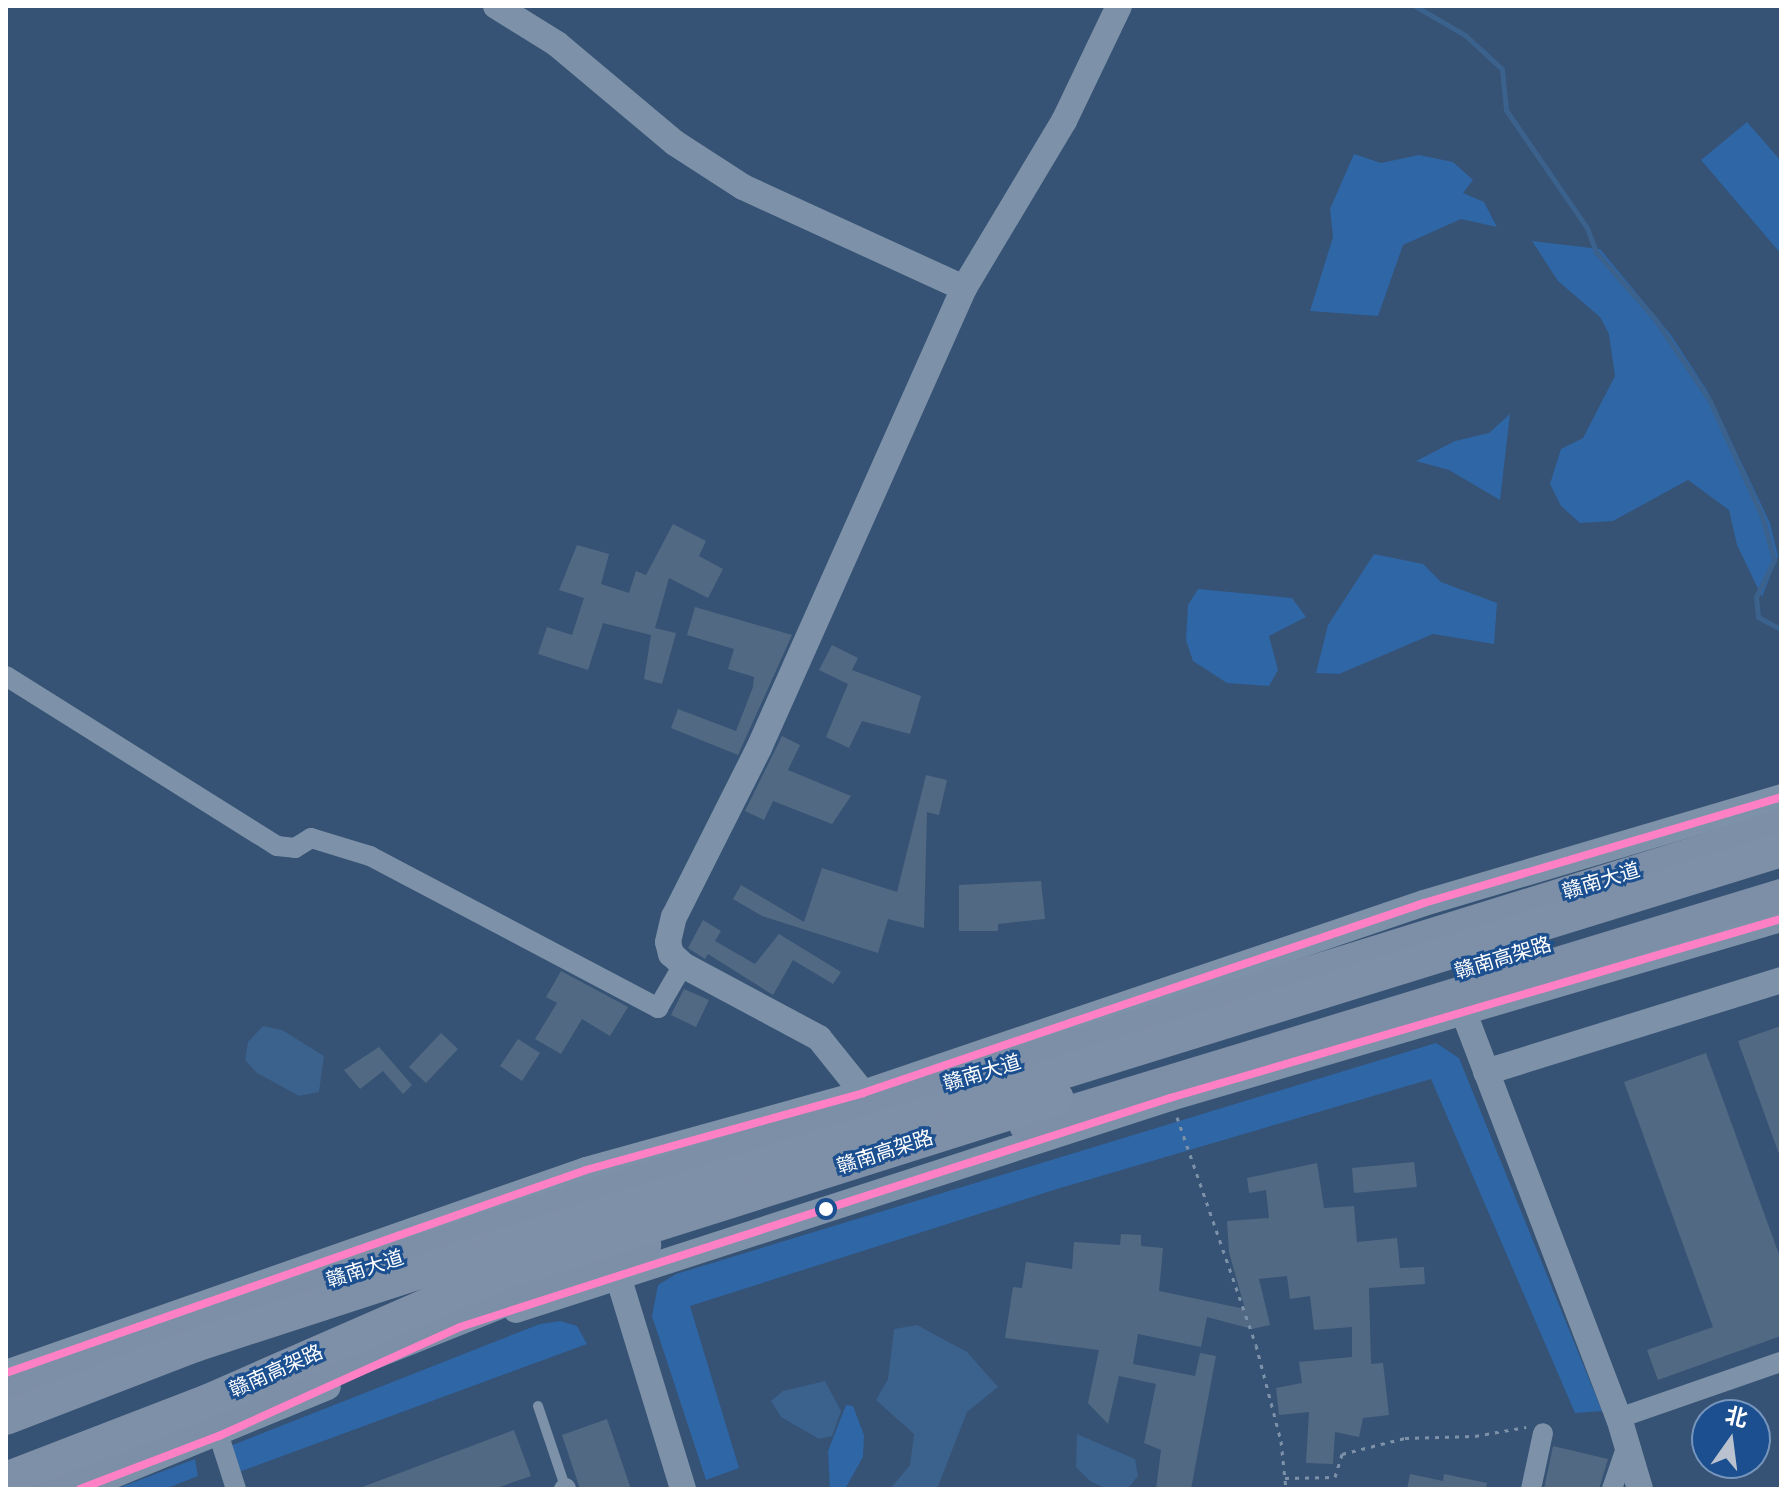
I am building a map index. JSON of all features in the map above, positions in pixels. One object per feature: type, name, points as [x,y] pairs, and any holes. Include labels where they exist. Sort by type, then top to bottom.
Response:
[{"type":"highway","name":"赣南高架路","points":[[6,1480],[208,1401],[495,1262],[1781,850]]},
{"type":"highway","name":"赣南高架路","points":[[6,1418],[195,1345],[495,1262],[1781,872]]},
{"type":"highway","points":[[195,1345],[327,1282]]},
{"type":"highway","points":[[6,1480],[178,1434]]},
{"type":"main road","name":"赣南大道","points":[[6,1394],[520,1217],[588,1183],[685,1165],[1781,826]]},
{"type":"main road","points":[[32,1489],[178,1434],[540,1284],[616,1268],[706,1225],[1781,895]]},
{"type":"main road","points":[[685,1165],[706,1225]]},
{"type":"main road","points":[[520,1217],[540,1284]]},
{"type":"street","points":[[496,6],[557,44],[675,143],[743,187],[964,288]]},
{"type":"street","points":[[863,1093],[819,1038],[683,965],[671,954],[668,942],[674,917],[759,748],[964,288],[1064,121],[1119,6]]},
{"type":"street","points":[[6,676],[277,846],[295,848],[311,838],[370,856],[658,1008],[683,965]]},
{"type":"street","points":[[6,1373],[863,1093],[1424,903],[1781,797]]},
{"type":"street","points":[[80,1489],[219,1436],[460,1327],[616,1268],[754,1229],[1170,1098],[1781,919]]},
{"type":"street","points":[[1486,1072],[1781,980]]},
{"type":"street","points":[[1464,1013],[1619,1418],[1640,1489]]},
{"type":"street","points":[[588,1183],[683,1489]]},
{"type":"street","points":[[1619,1418],[1781,1362]]},
{"type":"street","points":[[1531,1489],[1543,1433]]},
{"type":"street","points":[[219,1436],[236,1489]]},
{"type":"street","points":[[1612,1489],[1626,1448]]},
{"type":"lane","points":[[538,1406],[565,1489]]},
{"type":"path","points":[[1170,1098],[1256,1345],[1286,1489]]},
{"type":"path","points":[[1285,1478],[1335,1477],[1342,1454],[1405,1438],[1475,1436],[1525,1427],[1543,1433]]},
{"type":"shaded area","points":[[1747,122],[1781,161],[1781,254],[1701,160]]},
{"type":"shaded area","points":[[1354,154],[1381,163],[1419,155],[1453,162],[1473,180],[1463,193],[1484,202],[1497,227],[1461,219],[1403,245],[1378,316],[1310,311],[1333,237],[1330,209]]},
{"type":"shaded area","points":[[1532,241],[1600,249],[1671,335],[1708,392],[1770,523],[1778,556],[1762,597],[1737,545],[1729,510],[1688,480],[1613,521],[1580,523],[1561,506],[1550,484],[1561,449],[1583,438],[1615,376],[1609,334],[1600,317],[1558,281]]},
{"type":"shaded area","points":[[1510,414],[1500,500],[1449,470],[1416,461],[1455,441],[1489,433]]},
{"type":"shaded area","points":[[1374,554],[1423,564],[1441,582],[1497,603],[1494,644],[1433,634],[1339,674],[1316,673],[1328,625]]},
{"type":"shaded area","points":[[1198,589],[1292,598],[1306,617],[1269,636],[1278,670],[1269,686],[1227,683],[1193,661],[1186,640],[1188,605]]},
{"type":"shaded area","points":[[263,1026],[282,1030],[324,1056],[319,1092],[299,1096],[257,1073],[245,1060],[248,1042]]},
{"type":"shaded area","points":[[1436,1043],[1459,1058],[1602,1411],[1575,1413],[1431,1079],[1057,1189],[690,1306],[739,1468],[706,1480],[652,1316],[658,1285],[676,1274]]},
{"type":"shaded area","points":[[560,1321],[577,1326],[587,1344],[239,1472],[230,1446],[540,1324]]},
{"type":"shaded area","points":[[917,1325],[967,1352],[998,1387],[967,1412],[937,1489],[890,1489],[910,1465],[914,1434],[876,1400],[888,1379],[894,1329]]},
{"type":"shaded area","points":[[825,1381],[841,1411],[832,1436],[819,1439],[781,1417],[771,1401],[783,1391]]},
{"type":"shaded area","points":[[846,1405],[853,1406],[864,1435],[863,1457],[845,1489],[830,1489],[828,1451]]},
{"type":"shaded area","points":[[1077,1434],[1135,1459],[1138,1476],[1128,1488],[1107,1489],[1090,1481],[1076,1467]]},
{"type":"shaded area","points":[[195,1459],[198,1476],[165,1489],[116,1489]]},
{"type":"building","points":[[673,524],[706,541],[699,556],[723,569],[708,598],[669,578],[655,628],[676,633],[662,684],[644,679],[651,635],[603,623],[588,670],[538,654],[547,627],[572,635],[584,598],[559,590],[577,545],[609,554],[601,584],[629,593],[636,571],[646,575]]},
{"type":"building","points":[[695,607],[792,635],[738,755],[671,728],[678,709],[736,731],[753,687],[754,677],[728,669],[734,649],[687,635]]},
{"type":"building","points":[[832,645],[858,658],[852,670],[921,696],[910,734],[862,721],[849,748],[826,737],[848,684],[819,670]]},
{"type":"building","points":[[782,736],[800,745],[788,770],[851,796],[832,824],[773,801],[764,820],[745,811]]},
{"type":"building","points":[[926,775],[947,780],[939,815],[927,812],[924,928],[888,919],[878,953],[762,916],[733,899],[741,885],[804,922],[822,868],[897,892]]},
{"type":"building","points":[[1041,881],[1045,919],[998,924],[998,931],[959,931],[959,885]]},
{"type":"building","points":[[703,920],[721,931],[715,941],[755,964],[779,934],[841,972],[833,984],[793,960],[773,995],[708,954],[705,959],[688,948]]},
{"type":"building","points":[[561,971],[628,1007],[610,1036],[582,1019],[561,1054],[535,1039],[557,1003],[546,997]]},
{"type":"building","points":[[684,989],[709,1000],[696,1027],[671,1015]]},
{"type":"building","points":[[1781,1026],[1781,1154],[1779,1154],[1738,1041]]},
{"type":"building","points":[[441,1033],[458,1049],[426,1083],[409,1067]]},
{"type":"building","points":[[518,1039],[540,1053],[522,1081],[500,1066]]},
{"type":"building","points":[[379,1047],[412,1085],[403,1094],[383,1071],[360,1089],[344,1070]]},
{"type":"building","points":[[1706,1053],[1781,1260],[1781,1336],[1658,1380],[1647,1350],[1713,1327],[1624,1082]]},
{"type":"building","points":[[1414,1162],[1417,1187],[1354,1193],[1352,1168]]},
{"type":"building","points":[[1317,1163],[1324,1208],[1354,1206],[1357,1242],[1397,1238],[1400,1268],[1424,1267],[1425,1284],[1369,1288],[1371,1364],[1383,1363],[1389,1415],[1363,1418],[1359,1437],[1335,1432],[1333,1464],[1306,1463],[1309,1412],[1279,1415],[1276,1388],[1302,1383],[1299,1362],[1352,1357],[1352,1327],[1314,1330],[1310,1296],[1290,1299],[1287,1276],[1259,1279],[1270,1325],[1252,1329],[1207,1317],[1201,1347],[1138,1334],[1133,1364],[1195,1376],[1200,1353],[1216,1356],[1191,1489],[1156,1489],[1161,1450],[1144,1443],[1156,1384],[1119,1376],[1108,1424],[1088,1403],[1099,1350],[1005,1338],[1013,1287],[1022,1288],[1026,1262],[1072,1269],[1074,1242],[1120,1245],[1121,1234],[1141,1235],[1141,1246],[1163,1248],[1159,1291],[1245,1309],[1229,1252],[1227,1221],[1269,1218],[1266,1190],[1249,1193],[1247,1178]]},
{"type":"building","points":[[607,1419],[631,1489],[580,1489],[562,1435]]},
{"type":"building","points":[[514,1430],[531,1476],[494,1489],[357,1489]]},
{"type":"building","points":[[1553,1446],[1608,1459],[1599,1489],[1544,1489]]},
{"type":"building","points":[[1410,1474],[1443,1481],[1444,1474],[1487,1483],[1486,1489],[1407,1489]]},
{"type":"waterway","points":[[1415,6],[1465,35],[1502,69],[1506,110],[1587,228],[1596,252],[1655,319],[1710,401],[1762,516],[1774,560],[1756,597],[1758,617],[1781,629]]},
{"type":"transit line","points":[[6,1373],[586,1170],[863,1093],[1424,903],[1781,797]]},
{"type":"transit line","points":[[80,1489],[219,1436],[460,1327],[1170,1098],[1781,919]]}]
